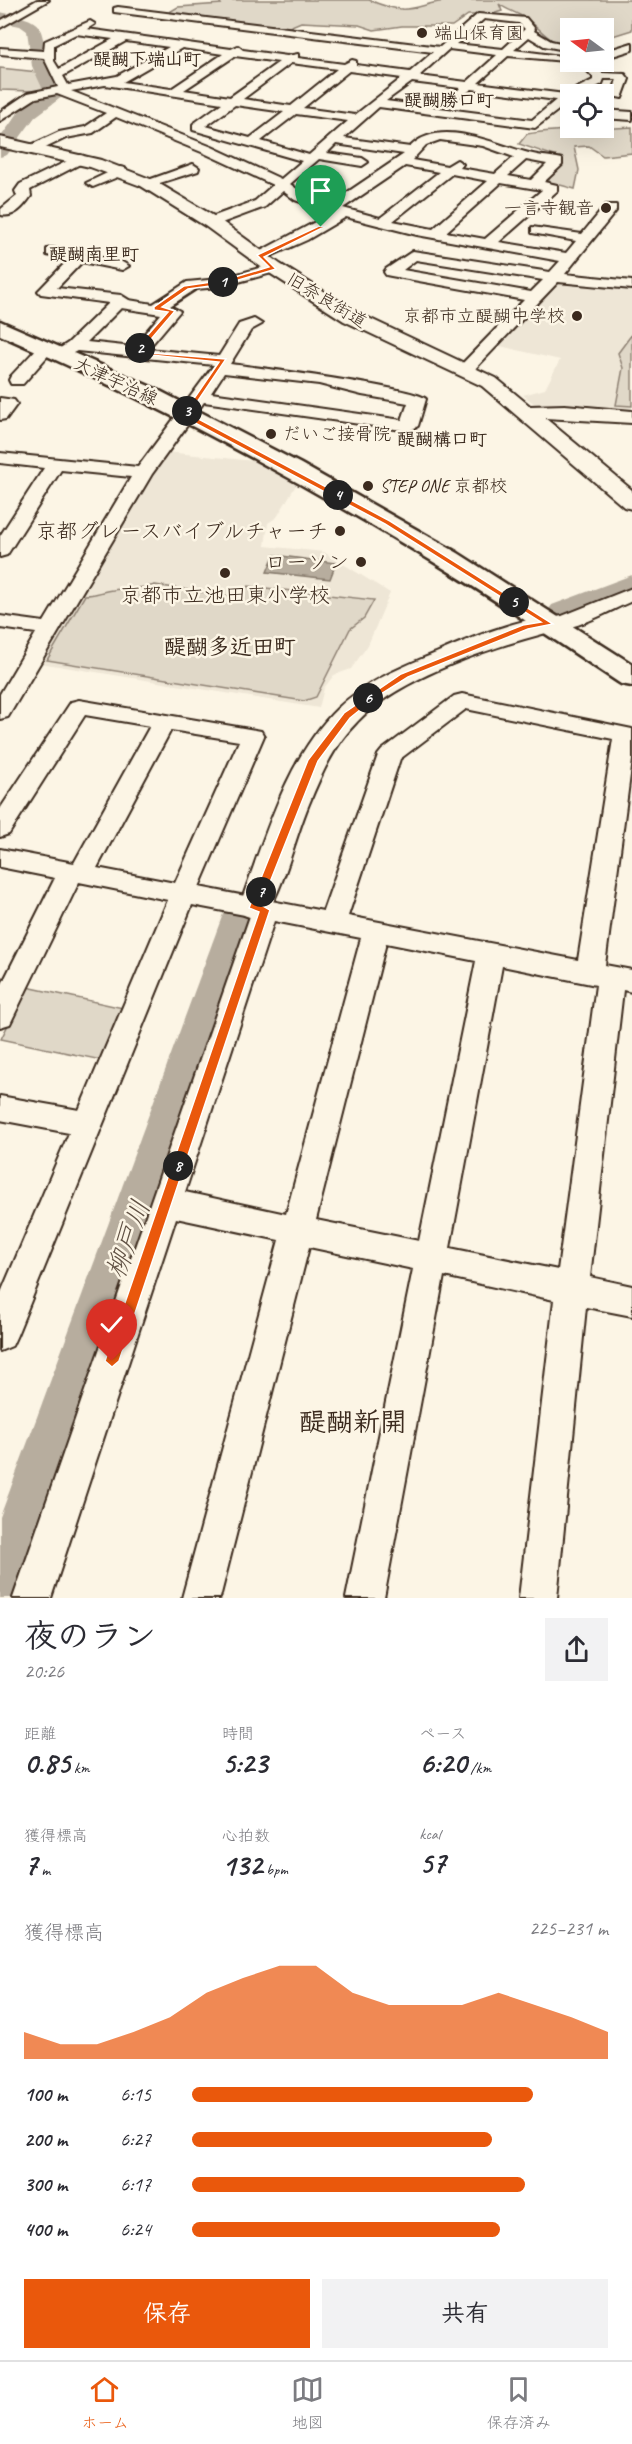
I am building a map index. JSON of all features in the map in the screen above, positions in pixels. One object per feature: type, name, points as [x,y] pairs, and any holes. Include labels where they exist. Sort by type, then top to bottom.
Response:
[{"type":"main road","name":"大津宇治線","points":[[4,332],[60,350],[192,405],[387,523],[632,677]]},
{"type":"street","points":[[6,20],[44,0]]},
{"type":"street","points":[[107,15],[137,0]]},
{"type":"street","points":[[118,10],[167,12],[217,22],[379,42],[504,52],[557,63],[560,60]]},
{"type":"street","points":[[56,75],[167,12]]},
{"type":"street","points":[[211,222],[260,204],[376,103],[482,16],[522,20],[530,29],[528,32],[442,112]]},
{"type":"street","points":[[58,91],[56,75],[48,52],[49,43],[97,20]]},
{"type":"street","points":[[109,83],[217,22]]},
{"type":"street","points":[[174,92],[271,28]]},
{"type":"street","points":[[75,31],[470,85],[533,89],[560,100]]},
{"type":"street","points":[[528,32],[548,44],[560,47]]},
{"type":"street","points":[[323,35],[197,127],[316,157],[362,162]]},
{"type":"street","points":[[253,142],[379,42]]},
{"type":"street","points":[[628,48],[632,59]]},
{"type":"street","points":[[73,50],[96,52]]},
{"type":"street","points":[[0,51],[48,52]]},
{"type":"street","points":[[595,72],[599,76],[621,76],[623,79],[618,96]]},
{"type":"street","points":[[594,84],[599,76]]},
{"type":"street","points":[[0,117],[23,99],[109,83],[358,119]]},
{"type":"street","points":[[504,120],[533,89]]},
{"type":"street","points":[[58,91],[208,150],[283,185],[293,194],[338,211],[437,233],[571,258]]},
{"type":"street","points":[[614,96],[632,96]]},
{"type":"street","points":[[376,103],[535,124],[546,112],[560,107]]},
{"type":"street","points":[[35,148],[63,135],[89,129],[113,114]]},
{"type":"street","points":[[552,125],[560,115]]},
{"type":"street","points":[[614,115],[632,116]]},
{"type":"street","points":[[157,308],[192,285],[220,283],[267,262],[321,227],[407,157],[422,142],[440,136],[485,143],[523,156],[557,162],[537,180],[539,185]]},
{"type":"street","points":[[335,140],[450,170],[552,188],[489,243]]},
{"type":"street","name":"旧奈良街道","points":[[4,143],[80,159],[120,171],[147,183],[211,222],[351,317],[489,382],[528,412],[632,502]]},
{"type":"street","points":[[383,222],[485,143]]},
{"type":"street","points":[[437,233],[523,156]]},
{"type":"street","points":[[6,212],[19,204],[25,187],[80,159]]},
{"type":"street","points":[[147,183],[193,168]]},
{"type":"street","points":[[33,170],[50,174]]},
{"type":"street","points":[[93,183],[120,171]]},
{"type":"street","points":[[465,370],[554,277],[611,208]]},
{"type":"street","points":[[537,230],[586,239]]},
{"type":"street","points":[[52,252],[122,266]]},
{"type":"street","points":[[535,297],[391,272],[413,255],[554,277],[632,285]]},
{"type":"street","points":[[79,257],[46,291],[120,300],[118,303]]},
{"type":"street","points":[[451,283],[468,265]]},
{"type":"street","points":[[17,380],[60,350],[118,303],[172,311],[136,353]]},
{"type":"street","points":[[0,711],[143,473],[222,364],[245,327],[254,324]]},
{"type":"street","points":[[60,350],[136,353],[222,364],[320,379],[362,390],[418,399],[409,426],[192,405]]},
{"type":"street","points":[[0,403],[8,404],[0,415]]},
{"type":"street","points":[[528,412],[556,410],[632,417]]},
{"type":"street","points":[[0,458],[143,473]]},
{"type":"street","points":[[0,551],[56,464]]},
{"type":"street","points":[[32,1598],[165,1202],[260,909],[313,760],[347,716],[373,695],[404,675],[526,626],[567,621],[632,594]]},
{"type":"street","points":[[0,622],[50,629]]},
{"type":"street","points":[[332,923],[390,755],[462,701],[632,736]]},
{"type":"street","points":[[0,828],[79,707],[254,736],[183,894],[0,1335]]},
{"type":"street","points":[[0,1016],[76,873],[164,721]]},
{"type":"street","points":[[538,1598],[572,1288],[611,977],[623,741],[632,736]]},
{"type":"street","points":[[0,858],[611,977]]},
{"type":"street","points":[[201,1598],[376,931]]},
{"type":"street","points":[[365,1598],[491,954]]},
{"type":"street","points":[[0,1108],[87,1124]]},
{"type":"street","points":[[165,1202],[632,1301]]},
{"type":"shaded area","points":[[218,0],[369,0],[384,6],[405,9],[453,0],[632,0],[632,30],[614,36],[614,18],[560,18],[560,44],[549,38],[525,18],[499,4],[502,11],[489,15],[468,15],[452,26],[402,26],[374,30],[359,25],[301,22],[287,28],[166,14],[178,7],[221,4]]},
{"type":"shaded area","points":[[0,68],[38,72],[48,85],[47,89],[0,90]]},
{"type":"shaded area","points":[[632,127],[632,153],[603,156],[589,146],[574,147],[579,170],[575,189],[549,182],[549,173],[562,164],[558,157],[519,144],[527,134],[553,131],[560,131],[560,138],[614,138],[614,128]]},
{"type":"shaded area","name":"京都市立醍醐中学校","points":[[556,281],[632,287],[632,411],[536,405],[523,395],[545,389],[560,360],[496,345]]},
{"type":"shaded area","points":[[632,334],[632,406],[616,405],[623,368],[618,353]]},
{"type":"shaded area","name":"京都市立池田東小学校","points":[[166,452],[254,461],[296,485],[277,517],[268,523],[265,546],[324,552],[390,593],[368,645],[351,669],[334,675],[324,688],[319,708],[40,663],[145,483]]},
{"type":"shaded area","points":[[274,555],[336,563],[330,579],[267,572]]},
{"type":"shaded area","points":[[155,585],[242,598],[248,586],[374,600],[364,618],[350,629],[316,697],[304,701],[47,660],[85,595]]},
{"type":"shaded area","points":[[27,987],[123,1008],[101,1060],[1,1039]]},
{"type":"waterway","points":[[0,17],[32,26],[35,31],[41,66],[54,96],[28,113],[0,151]]},
{"type":"waterway","name":"柳戸川","points":[[563,612],[632,584]]},
{"type":"waterway","name":"柳戸川","points":[[0,1598],[243,914]]},
{"type":"place","name":"端山保育園","points":[[422,33]]},
{"type":"place","name":"一言寺観音","points":[[606,208]]},
{"type":"place","name":"京都市立醍醐中学校","points":[[577,316]]},
{"type":"place","name":"だいご接骨院","points":[[271,434]]},
{"type":"place","name":"STEP ONE 京都校","points":[[368,486]]},
{"type":"place","name":"京都グレースバイブルチャーチ","points":[[340,531]]},
{"type":"place","name":"ローソン","points":[[361,562]]},
{"type":"place","name":"京都市立池田東小学校","points":[[225,573]]},
{"type":"district","name":"醍醐下端山町","points":[[147,59]]},
{"type":"district","name":"醍醐勝口町","points":[[449,100]]},
{"type":"district","name":"醍醐南里町","points":[[94,254]]},
{"type":"district","name":"醍醐構口町","points":[[442,439]]},
{"type":"district","name":"醍醐多近田町","points":[[230,647]]},
{"type":"district","name":"醍醐新開","points":[[353,1422]]},
{"type":"route","points":[[112,1361],[265,910],[255,908],[313,760],[347,716],[373,695],[404,675],[526,626],[549,624],[349,501],[185,414],[224,361],[136,353],[172,311],[157,308],[186,288],[192,285],[225,282],[274,268],[260,256],[321,227]]}]
